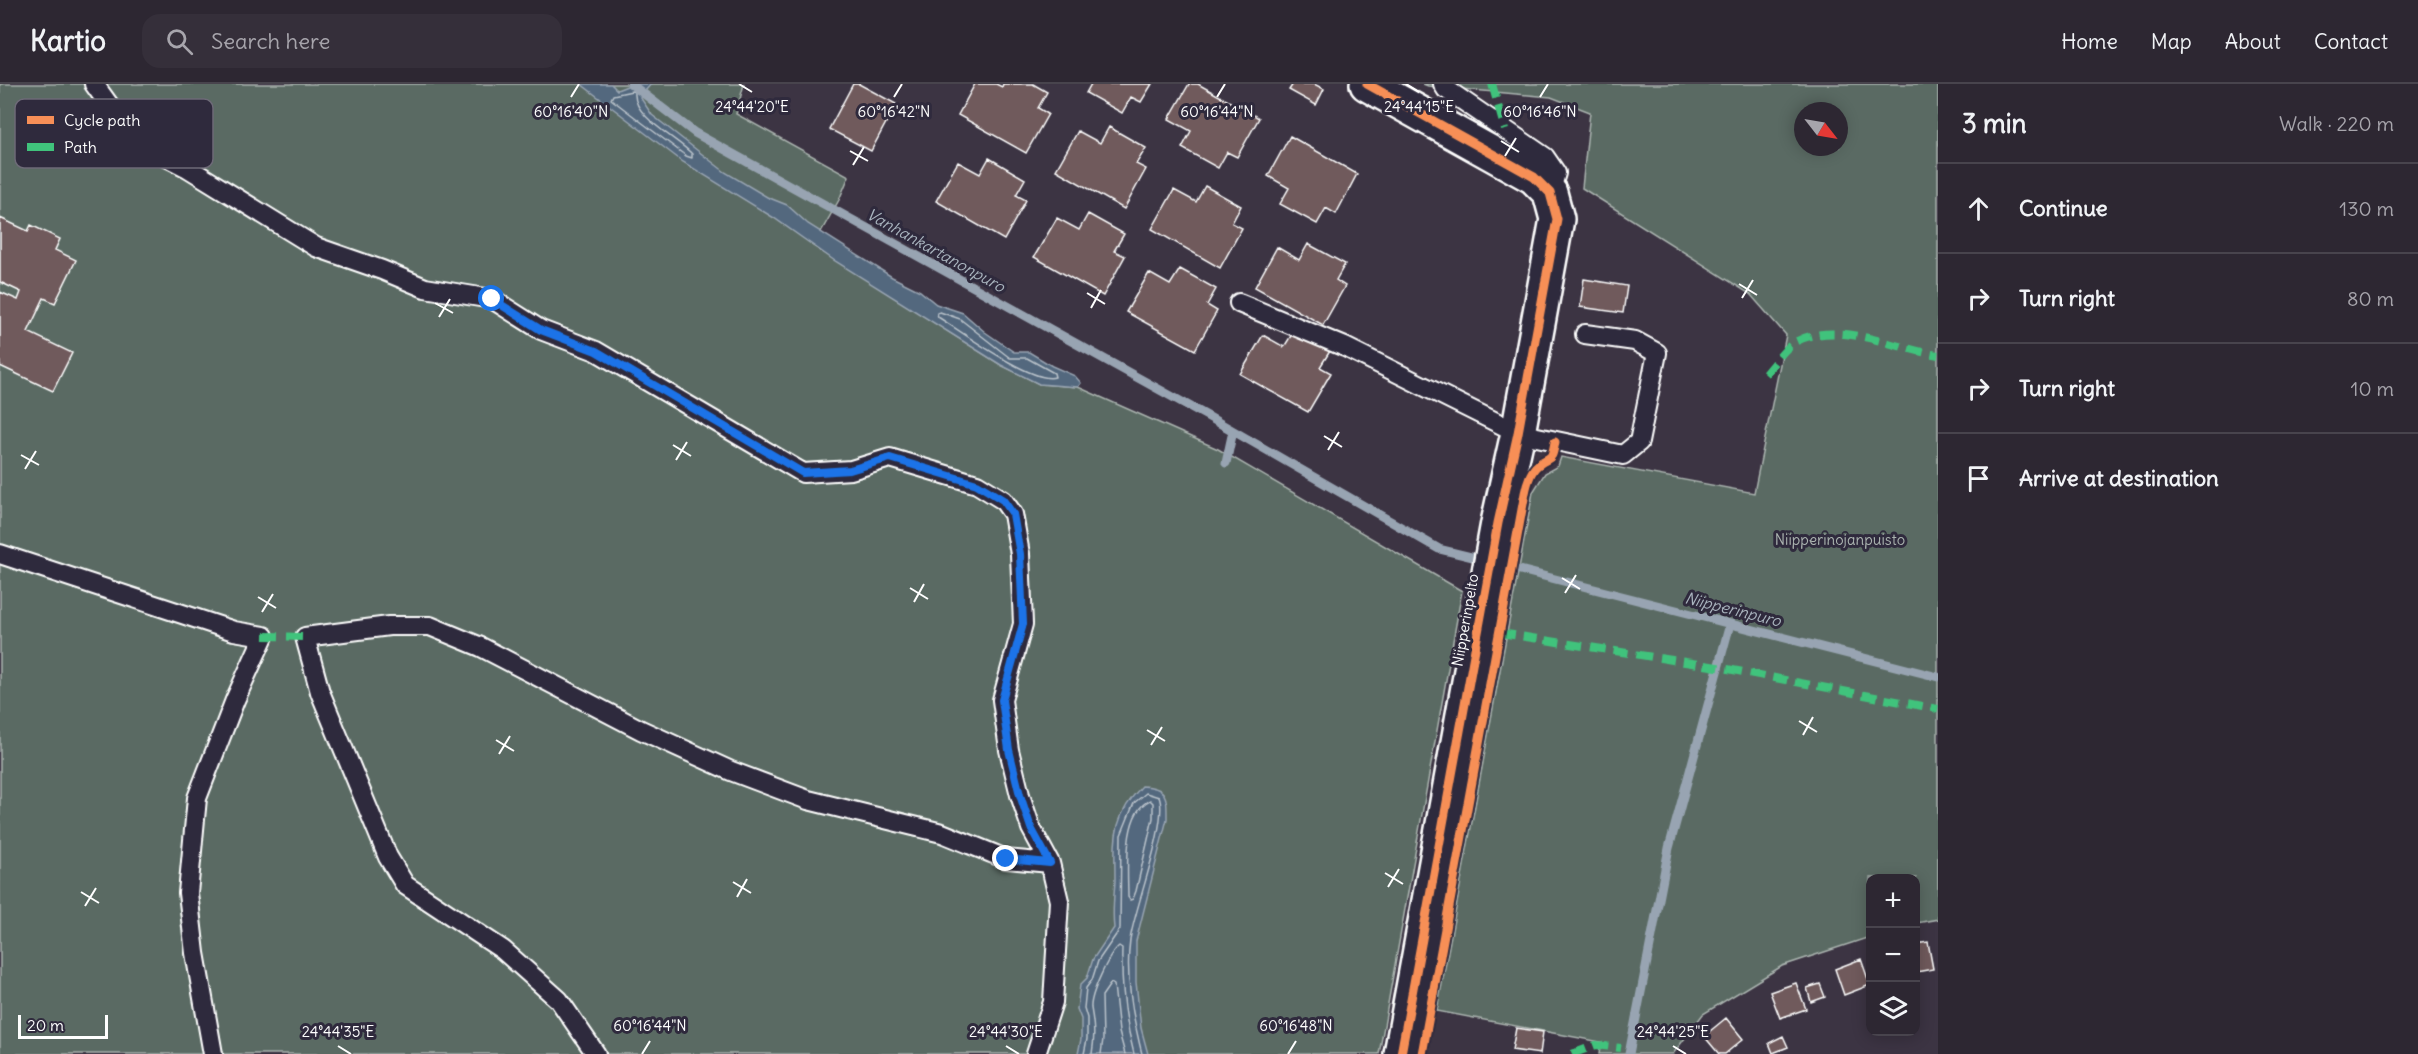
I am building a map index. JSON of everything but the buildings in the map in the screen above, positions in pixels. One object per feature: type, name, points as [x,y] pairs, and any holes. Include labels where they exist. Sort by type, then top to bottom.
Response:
[{"type":"street","points":[[1367,84],[1533,177],[1550,193]]},
{"type":"street","name":"Niipperinpelto","points":[[1401,1054],[1498,523],[1518,433],[1557,219],[1550,193]]},
{"type":"lane","points":[[94,84],[105,99]]},
{"type":"lane","points":[[1443,84],[1446,89],[1545,158],[1556,173],[1550,193]]},
{"type":"lane","points":[[188,168],[316,247],[425,288],[492,299],[541,330],[596,351],[803,473],[850,470],[890,458],[977,484],[1003,500],[1013,514],[1020,554],[1023,624],[1002,700],[1009,750],[1020,795],[1031,828],[1050,863],[1059,901],[1053,1002],[1036,1054]]},
{"type":"lane","points":[[1239,303],[1345,347],[1518,433],[1623,455],[1639,442],[1658,353],[1635,341],[1585,334]]},
{"type":"lane","points":[[0,555],[75,577],[234,631],[264,636],[235,700],[197,798],[188,893],[195,953],[213,1054]]},
{"type":"lane","points":[[596,1054],[559,1000],[511,957],[405,885],[388,856],[320,692],[305,637],[389,626],[430,626],[481,647],[641,730],[753,780],[808,800],[942,833],[1006,859],[1050,863]]},
{"type":"green space","points":[[0,84],[744,84],[736,114],[849,176],[839,200],[813,246],[1001,365],[1039,384],[1078,387],[1218,449],[1462,591],[1379,1054],[0,1054]]},
{"type":"green space","name":"Niipperinojanpuisto","points":[[1423,84],[1938,84],[1938,919],[1920,922],[1920,874],[1866,874],[1866,938],[1782,966],[1703,1014],[1673,1054],[1599,1054],[1601,1042],[1437,1011],[1533,492],[1545,473],[1558,466],[1561,457],[1754,493],[1786,335],[1750,294],[1582,188],[1590,112],[1551,97]]},
{"type":"water","points":[[581,84],[611,84],[617,90],[632,84],[651,84],[640,97],[652,115],[725,172],[767,197],[787,205],[808,224],[892,277],[920,291],[936,304],[963,313],[1014,352],[1029,352],[1075,376],[1081,383],[1078,387],[1039,384],[1001,365],[683,162]]},
{"type":"water","points":[[1142,786],[1157,788],[1161,791],[1166,799],[1167,811],[1167,819],[1136,941],[1136,982],[1141,1028],[1148,1054],[1078,1054],[1081,1039],[1081,1019],[1077,1009],[1080,985],[1087,978],[1093,959],[1114,928],[1117,830],[1125,809]]},
{"type":"waterway","name":"Vanhankartanonpuro","points":[[631,84],[695,133],[1209,417],[1439,549],[1472,557]]},
{"type":"waterway","points":[[1226,463],[1233,431]]},
{"type":"waterway","name":"Niipperinpuro","points":[[1520,570],[1938,677]]},
{"type":"waterway","points":[[1629,1054],[1669,848],[1730,624]]},
{"type":"marked path","points":[[1492,84],[1505,130]]},
{"type":"marked path","points":[[1765,374],[1793,343],[1814,335],[1831,333],[1868,338],[1938,355]]},
{"type":"marked path","points":[[1500,633],[1717,667],[1938,709]]},
{"type":"marked path","points":[[264,636],[305,637]]},
{"type":"marked path","points":[[1572,1054],[1596,1045],[1621,1048]]},
{"type":"cycle path","points":[[1367,84],[1534,177],[1550,193],[1557,219],[1518,433],[1498,523],[1401,1054]]},
{"type":"cycle path","points":[[1422,1054],[1526,489],[1533,470],[1550,458],[1555,442]]},
{"type":"route","points":[[492,299],[541,330],[596,351],[803,473],[850,470],[890,458],[977,484],[1003,500],[1013,514],[1020,554],[1023,624],[1002,700],[1009,750],[1020,795],[1031,828],[1050,863],[1006,859]]}]
